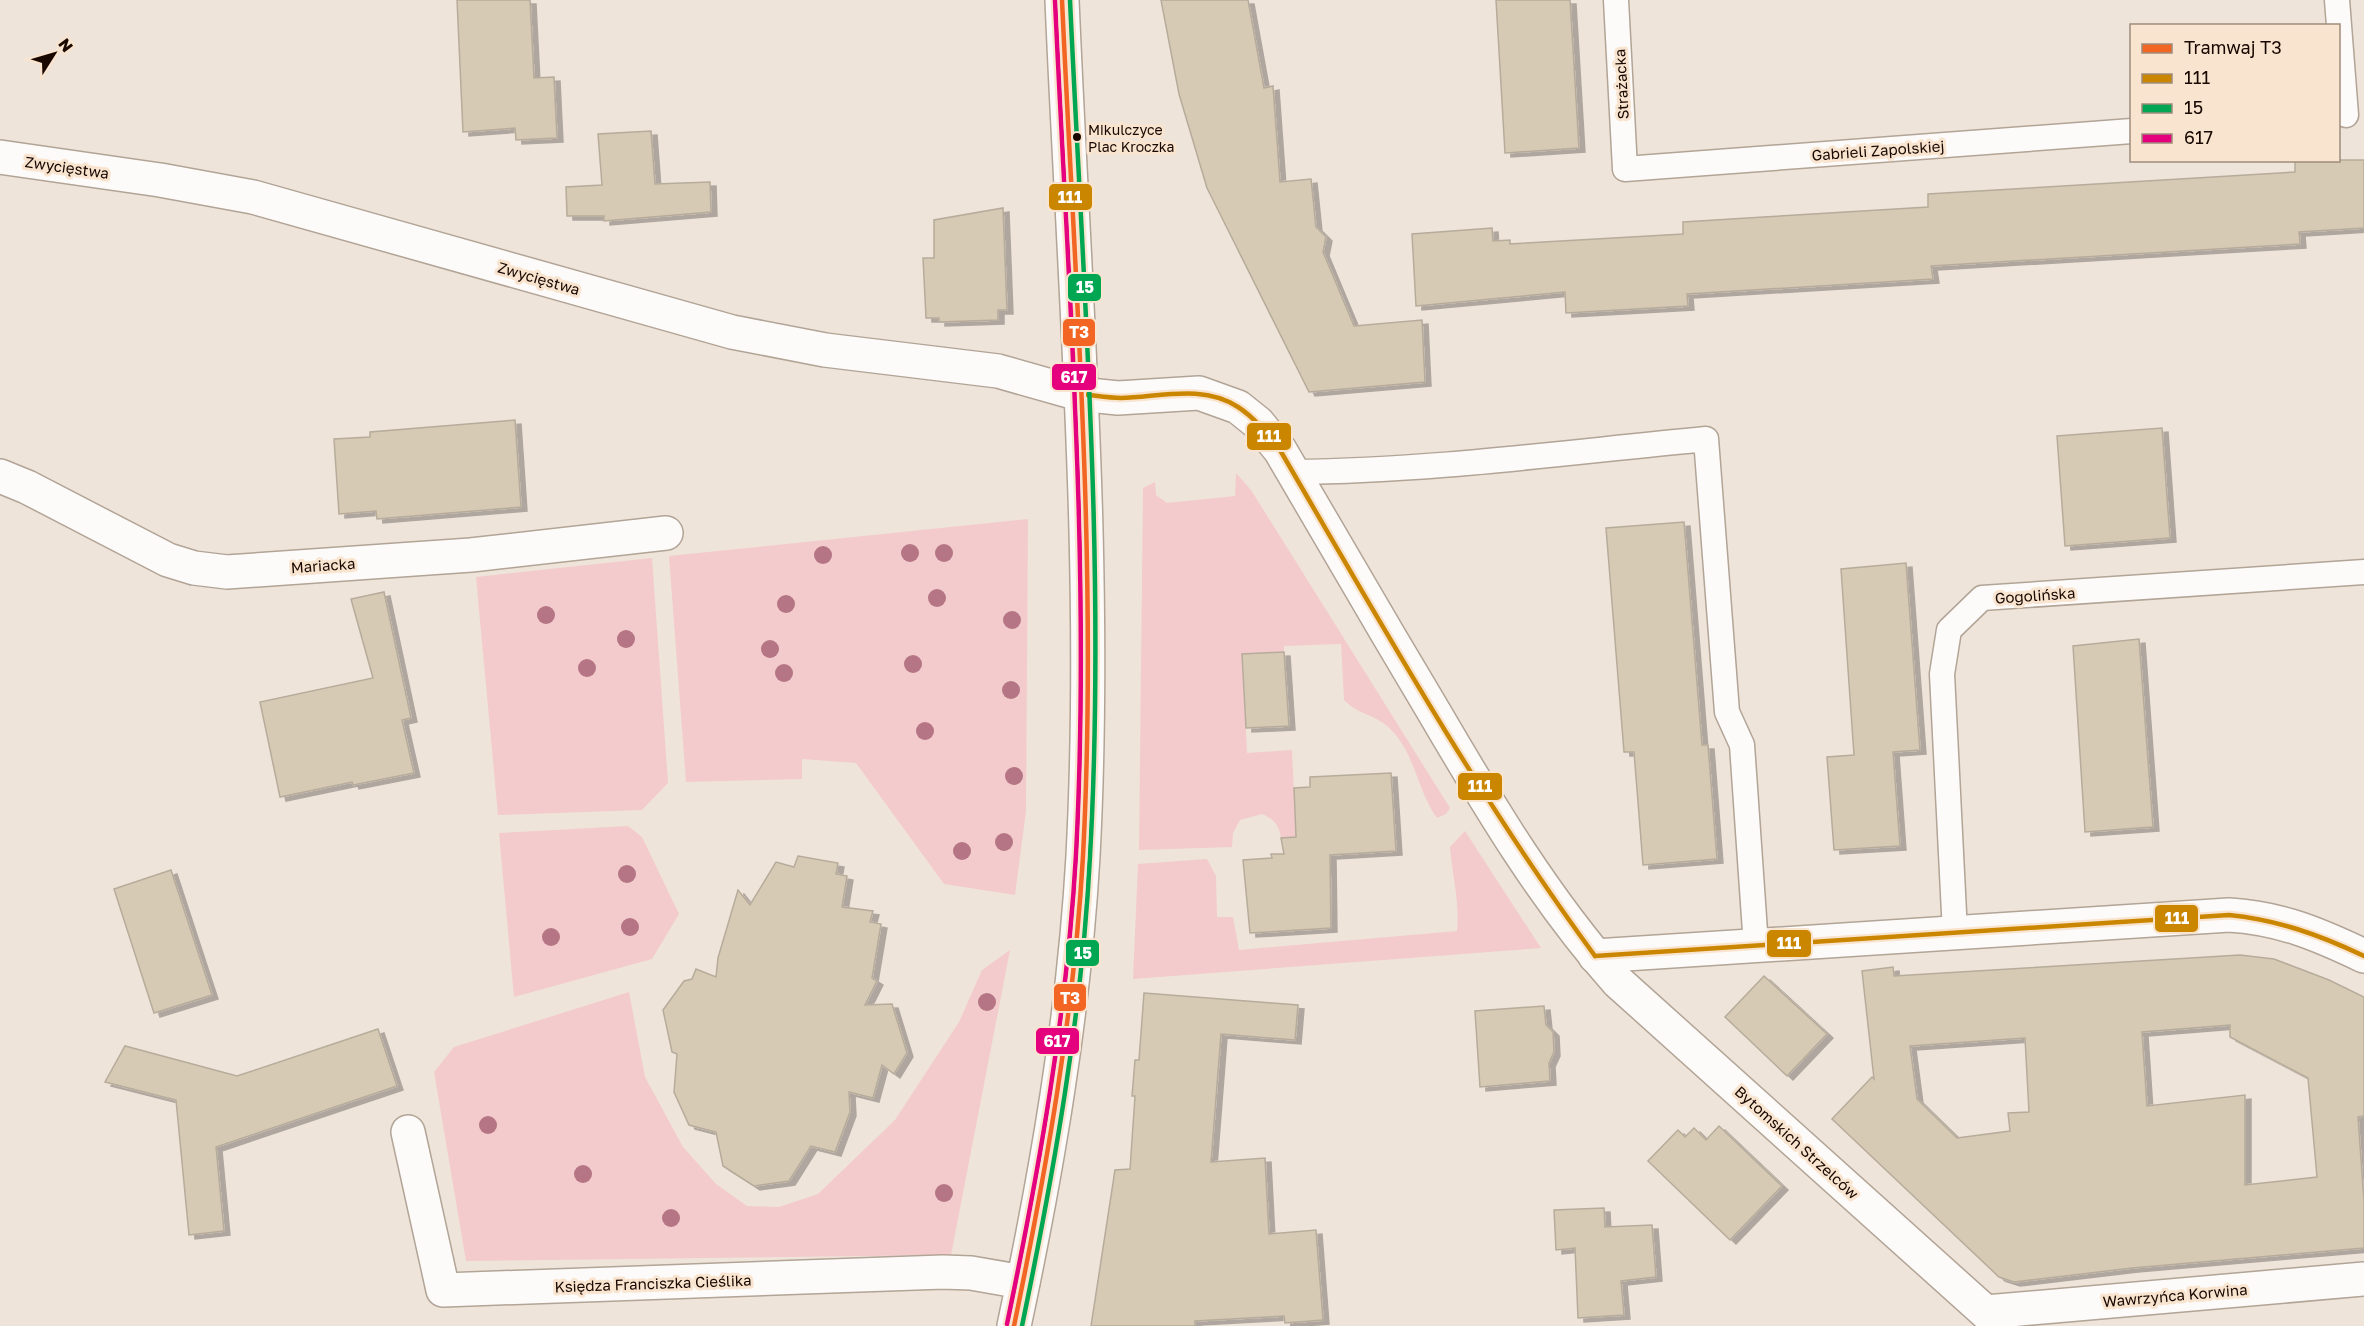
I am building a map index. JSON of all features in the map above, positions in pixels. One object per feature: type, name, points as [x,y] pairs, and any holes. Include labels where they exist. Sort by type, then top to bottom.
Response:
[{"type":"street","points":[[1014,1326],[1057,1100],[1071,988],[1083,859],[1088,644],[1062,0]]},
{"type":"street","name":"Zwycięstwa","points":[[0,157],[160,180],[253,197],[732,332],[825,350],[998,371],[1079,394],[1118,398],[1199,393],[1238,407],[1258,423],[1293,472]]},
{"type":"street","name":"Bytomskich Strzelców","points":[[1293,472],[1464,763],[1545,891],[1595,956],[1626,990],[1994,1319]]},
{"type":"street","name":"Mariacka","points":[[0,476],[27,487],[168,560],[194,568],[227,572],[471,555],[666,533]]},
{"type":"street","points":[[1595,956],[2229,915],[2252,916],[2299,927],[2364,956]]},
{"type":"street","name":"Księdza Franciszka Cieślika","points":[[408,1132],[443,1290],[943,1272],[972,1273],[1023,1282]]},
{"type":"street","name":"Wawrzyńca Korwina","points":[[1994,1319],[2364,1279]]},
{"type":"lane","name":"Strażacka","points":[[1616,0],[1625,169]]},
{"type":"lane","points":[[2337,0],[2340,24]]},
{"type":"lane","points":[[2340,29],[2349,115]]},
{"type":"lane","name":"Gabrieli Zapolskiej","points":[[1625,169],[2130,131]]},
{"type":"lane","points":[[1293,472],[1339,472],[1484,462],[1706,439],[1727,712],[1742,745],[1756,946]]},
{"type":"lane","name":"Gogolińska","points":[[1955,933],[1942,674],[1949,630],[1982,598],[2364,572]]},
{"type":"shaded area","points":[[1236,473],[1251,490],[1450,808],[1446,814],[1437,818],[1425,797],[1407,753],[1394,733],[1381,722],[1357,710],[1344,700],[1341,644],[1284,646],[1284,652],[1242,654],[1247,753],[1292,750],[1296,837],[1281,838],[1275,823],[1262,814],[1240,820],[1233,833],[1232,847],[1139,850],[1143,488],[1155,482],[1156,495],[1167,503],[1235,496]]},
{"type":"shaded area","points":[[1028,519],[1026,811],[1015,895],[944,884],[856,763],[802,759],[802,779],[686,782],[669,556]]},
{"type":"shaded area","points":[[652,558],[668,783],[642,810],[498,815],[476,577]]},
{"type":"shaded area","points":[[628,826],[642,837],[679,914],[652,959],[514,997],[499,833]]},
{"type":"shaded area","points":[[1465,831],[1541,948],[1133,979],[1138,864],[1207,859],[1216,876],[1217,917],[1233,917],[1239,950],[1457,931],[1457,900],[1450,847]]},
{"type":"shaded area","points":[[1010,950],[951,1255],[466,1261],[434,1072],[454,1047],[629,992],[645,1077],[683,1147],[716,1184],[747,1206],[779,1207],[818,1194],[895,1120],[959,1022],[982,970]]},
{"type":"building","points":[[457,0],[530,0],[534,78],[554,77],[557,138],[516,140],[515,128],[463,132]]},
{"type":"building","points":[[1161,0],[1248,0],[1264,88],[1273,86],[1280,182],[1311,179],[1316,227],[1326,237],[1323,252],[1354,326],[1422,320],[1425,382],[1309,392],[1207,188],[1179,94]]},
{"type":"building","points":[[1496,0],[1570,0],[1579,148],[1505,153]]},
{"type":"building","points":[[651,131],[655,184],[710,182],[711,212],[604,221],[604,216],[567,216],[566,187],[602,185],[598,134]]},
{"type":"building","points":[[2364,160],[2364,228],[2299,232],[2300,244],[1931,266],[1933,279],[1687,294],[1688,306],[1566,313],[1565,292],[1416,306],[1412,234],[1492,228],[1493,241],[1510,240],[1510,244],[1683,234],[1683,222],[1928,207],[1928,194],[2295,172],[2295,162]]},
{"type":"building","points":[[1003,208],[1007,310],[998,310],[998,320],[939,322],[939,318],[926,318],[923,258],[934,258],[934,220]]},
{"type":"building","points":[[515,420],[521,507],[377,519],[376,511],[339,514],[334,439],[370,437],[370,432]]},
{"type":"building","points":[[2162,428],[2170,538],[2065,546],[2057,436]]},
{"type":"building","points":[[1684,522],[1702,745],[1708,745],[1717,859],[1643,865],[1634,752],[1624,752],[1606,528]]},
{"type":"building","points":[[1906,563],[1920,750],[1893,752],[1900,846],[1834,850],[1827,757],[1854,755],[1841,569]]},
{"type":"building","points":[[384,592],[411,718],[402,720],[414,773],[353,785],[352,782],[280,797],[260,702],[373,678],[351,599]]},
{"type":"building","points":[[2139,639],[2153,827],[2085,832],[2073,646]]},
{"type":"building","points":[[1284,652],[1289,726],[1246,728],[1242,654]]},
{"type":"building","points":[[1391,773],[1396,851],[1330,855],[1331,928],[1250,933],[1243,860],[1272,858],[1271,854],[1284,854],[1281,838],[1296,837],[1294,788],[1310,787],[1310,777]]},
{"type":"building","points":[[798,856],[838,863],[836,874],[847,876],[842,907],[873,911],[870,922],[881,924],[872,978],[877,981],[865,1005],[892,1004],[907,1053],[894,1074],[882,1065],[873,1098],[849,1092],[850,1112],[835,1152],[811,1146],[789,1181],[754,1186],[723,1166],[716,1132],[689,1125],[674,1092],[677,1054],[672,1052],[663,1010],[684,981],[692,979],[696,969],[716,977],[718,958],[738,890],[750,905],[776,862],[794,867]]},
{"type":"building","points":[[171,870],[212,995],[154,1013],[114,889]]},
{"type":"building","points":[[2240,955],[2274,959],[2329,980],[2364,997],[2364,1116],[2358,1117],[2364,1202],[2364,1248],[2132,1268],[2014,1282],[1999,1277],[1832,1119],[1872,1077],[1874,1079],[1862,971],[1893,967],[1894,976]],"holes":[[[2230,1025],[2230,1037],[2308,1078],[2317,1177],[2245,1185],[2245,1095],[2147,1106],[2142,1032]],[[2025,1038],[2029,1112],[2008,1113],[2010,1131],[1957,1138],[1917,1099],[1910,1046]]]},
{"type":"building","points":[[1764,976],[1827,1034],[1787,1076],[1725,1017]]},
{"type":"building","points":[[1144,993],[1298,1005],[1295,1040],[1221,1034],[1211,1162],[1265,1158],[1269,1234],[1316,1230],[1323,1320],[1285,1323],[1284,1316],[1195,1321],[1195,1326],[1091,1326],[1115,1170],[1130,1169],[1135,1096],[1132,1096],[1135,1060],[1139,1060]]},
{"type":"building","points":[[1544,1006],[1546,1025],[1553,1032],[1554,1052],[1549,1063],[1550,1081],[1480,1087],[1475,1011]]},
{"type":"building","points":[[378,1029],[397,1086],[216,1147],[224,1231],[189,1235],[176,1100],[105,1082],[125,1046],[237,1076]]},
{"type":"building","points":[[1719,1126],[1782,1186],[1730,1240],[1648,1161],[1678,1130],[1685,1137],[1694,1128],[1706,1140]]},
{"type":"building","points":[[1604,1208],[1605,1227],[1652,1225],[1656,1277],[1621,1281],[1624,1315],[1578,1318],[1575,1248],[1556,1250],[1554,1210]]},
{"type":"tram line","name":"T3","points":[[1014,1326],[1048,1151],[1066,1034],[1079,915],[1087,749],[1088,642],[1083,428],[1062,0]]},
{"type":"transit line","name":"617","points":[[1007,1324],[1041,1150],[1059,1032],[1072,914],[1080,748],[1081,641],[1076,428],[1055,0]]},
{"type":"transit line","name":"111","points":[[1062,0],[1079,394]]},
{"type":"transit line","name":"15","points":[[1022,1326],[1045,1210],[1073,1034],[1086,915],[1094,749],[1095,642],[1091,428],[1070,0]]},
{"type":"transit line","name":"111","points":[[1079,394],[1110,398],[1196,394],[1225,400],[1250,416],[1280,450],[1392,643],[1470,770],[1510,833],[1595,956]]},
{"type":"transit line","name":"111","points":[[1595,956],[2229,915],[2247,917],[2298,930],[2331,941],[2364,956]]},
{"type":"place","name":"Mikulczyce Plac Kroczka","points":[[1077,137]]}]
